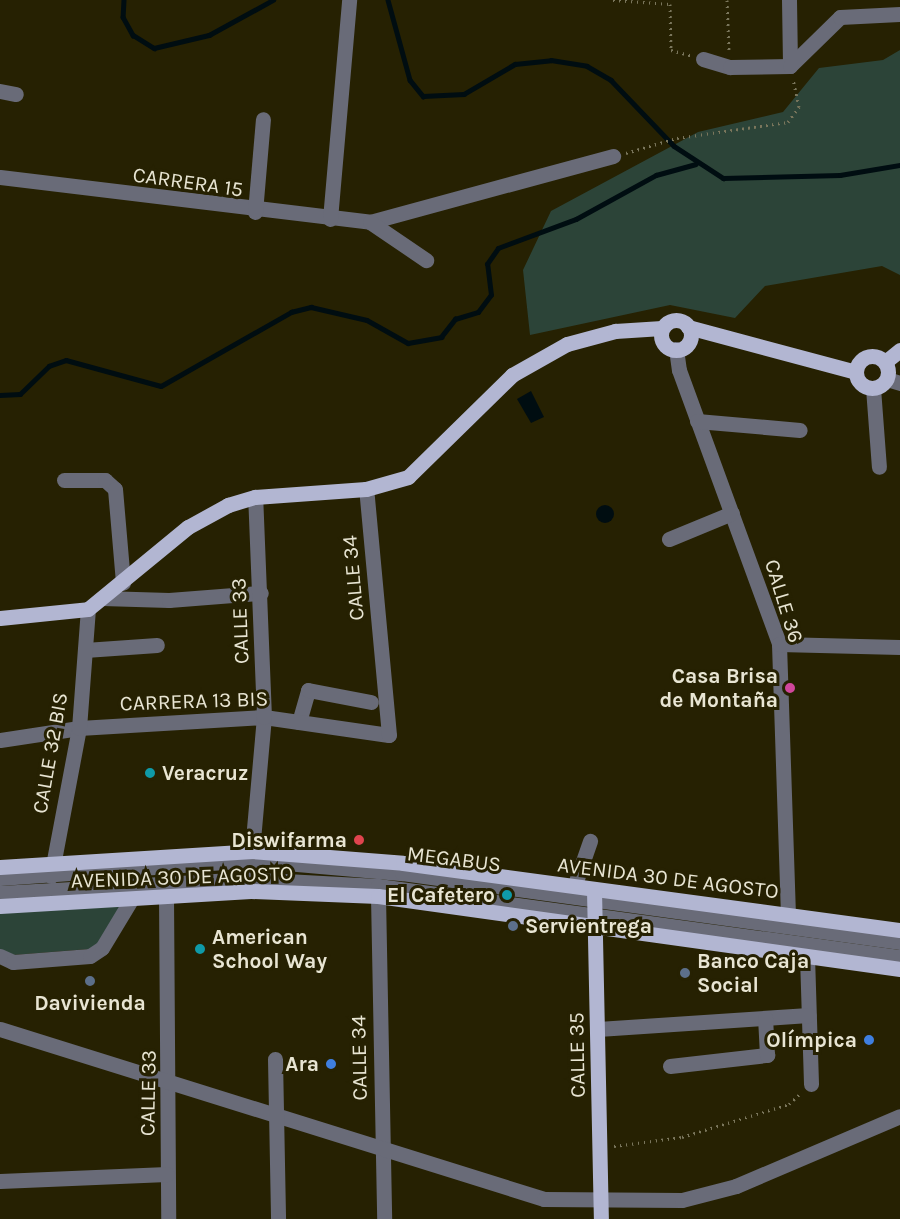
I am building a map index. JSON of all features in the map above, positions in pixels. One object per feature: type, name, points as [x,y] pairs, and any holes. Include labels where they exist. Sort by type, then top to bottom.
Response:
[{"type":"main road","points":[[0,618],[88,609],[208,513],[255,497],[366,489],[424,467],[492,390],[552,352],[615,331],[662,328],[678,320],[688,327],[856,372]]},
{"type":"main road","points":[[662,328],[662,341],[676,349],[689,340],[688,327]]},
{"type":"main road","points":[[885,362],[900,350]]},
{"type":"main road","points":[[856,372],[867,357],[885,362]]},
{"type":"main road","points":[[856,372],[861,384],[873,388],[893,381],[885,362]]},
{"type":"main road","name":"AVENIDA 30 DE AGOSTO","points":[[0,906],[52,883],[252,851],[403,863],[574,887],[594,894],[788,914],[900,930]]},
{"type":"main road","name":"AVENIDA 30 DE AGOSTO","points":[[0,867],[52,883],[132,898],[251,891],[378,896],[595,920],[807,956],[900,969]]},
{"type":"main road","name":"CALLE 35","points":[[594,894],[601,1219]]},
{"type":"street","points":[[330,219],[349,0]]},
{"type":"street","points":[[789,0],[790,66]]},
{"type":"street","points":[[703,59],[730,68],[790,66],[840,17],[900,14]]},
{"type":"street","points":[[0,91],[16,93]]},
{"type":"street","points":[[255,212],[263,119]]},
{"type":"street","name":"CARRERA 15","points":[[0,177],[255,212],[370,222],[613,156]]},
{"type":"street","name":"CARRERA 15","points":[[370,222],[426,260]]},
{"type":"street","name":"CALLE 36","points":[[676,349],[697,421],[779,644],[788,914]]},
{"type":"street","points":[[873,388],[879,467]]},
{"type":"street","points":[[697,421],[800,430]]},
{"type":"street","points":[[64,480],[105,480],[115,489],[123,583]]},
{"type":"street","name":"CALLE 34","points":[[366,489],[389,735]]},
{"type":"street","name":"CALLE 33","points":[[252,851],[264,717],[261,593],[255,497]]},
{"type":"street","points":[[669,539],[732,513]]},
{"type":"street","points":[[102,598],[169,600],[261,593]]},
{"type":"street","name":"CALLE 32 BIS","points":[[52,883],[79,728],[88,609]]},
{"type":"street","points":[[779,644],[900,647]]},
{"type":"street","points":[[85,650],[157,645]]},
{"type":"street","points":[[299,722],[308,690],[371,702]]},
{"type":"street","name":"CARRERA 13 BIS","points":[[0,740],[79,728],[264,717],[389,735]]},
{"type":"street","points":[[574,887],[590,841]]},
{"type":"street","name":"MEGABUS","points":[[0,893],[52,883],[252,860],[378,870],[594,894],[900,942]]},
{"type":"street","name":"MEGABUS","points":[[0,878],[52,883],[251,879],[378,886],[595,920],[900,957]]},
{"type":"street","name":"CALLE 33","points":[[166,896],[171,1079],[167,1174],[168,1219]]},
{"type":"street","name":"CALLE 34","points":[[378,896],[384,1219]]},
{"type":"street","points":[[0,956],[13,962],[90,956],[102,948],[132,898]]},
{"type":"street","points":[[807,956],[811,1084]]},
{"type":"street","points":[[598,1029],[809,1015]]},
{"type":"street","points":[[670,1065],[767,1055],[765,1018]]},
{"type":"street","points":[[0,1029],[171,1079],[381,1150],[544,1199],[601,1202],[682,1200],[736,1186],[900,1116]]},
{"type":"street","points":[[275,1059],[278,1219]]},
{"type":"street","points":[[0,1181],[167,1174]]},
{"type":"path","points":[[613,0],[670,2],[671,50],[703,59]]},
{"type":"path","points":[[727,0],[730,68]]},
{"type":"path","points":[[637,151],[676,138],[788,122],[799,107],[790,66]]},
{"type":"path","points":[[600,1148],[693,1133],[789,1104],[811,1084]]},
{"type":"green space","points":[[900,50],[900,275],[882,266],[765,286],[735,318],[670,305],[530,335],[523,270],[551,211],[698,132],[783,112],[819,68],[883,60]]},
{"type":"green space","points":[[132,898],[102,948],[0,956],[0,906]]},
{"type":"shaded area","points":[[531,391],[544,417],[531,423],[517,399]]},
{"type":"shaded area","points":[[601,505],[609,505],[614,510],[612,521],[601,523],[596,518],[596,510]]},
{"type":"waterway","points":[[124,0],[123,17],[133,35],[154,48],[209,35],[273,0]]},
{"type":"waterway","points":[[388,0],[410,80],[423,96],[464,94],[515,64],[551,60],[587,66],[611,80],[674,146],[723,178],[840,175],[900,165]]},
{"type":"waterway","points":[[0,395],[20,394],[49,366],[66,360],[161,386],[291,312],[311,307],[367,320],[408,343],[441,337],[455,319],[478,312],[491,295],[487,264],[498,248],[576,219],[656,175],[696,164]]},
{"type":"place","name":"Casa Brisa de Montaña","points":[[790,688]]},
{"type":"place","name":"Veracruz","points":[[150,773]]},
{"type":"place","name":"Diswifarma","points":[[359,840]]},
{"type":"place","name":"El Cafetero","points":[[507,895]]},
{"type":"place","name":"Servientrega","points":[[513,926]]},
{"type":"place","name":"American School Way","points":[[200,949]]},
{"type":"place","name":"Banco Caja Social","points":[[685,973]]},
{"type":"place","name":"Davivienda","points":[[90,981]]},
{"type":"place","name":"Olímpica","points":[[869,1040]]},
{"type":"place","name":"Ara","points":[[331,1064]]}]
